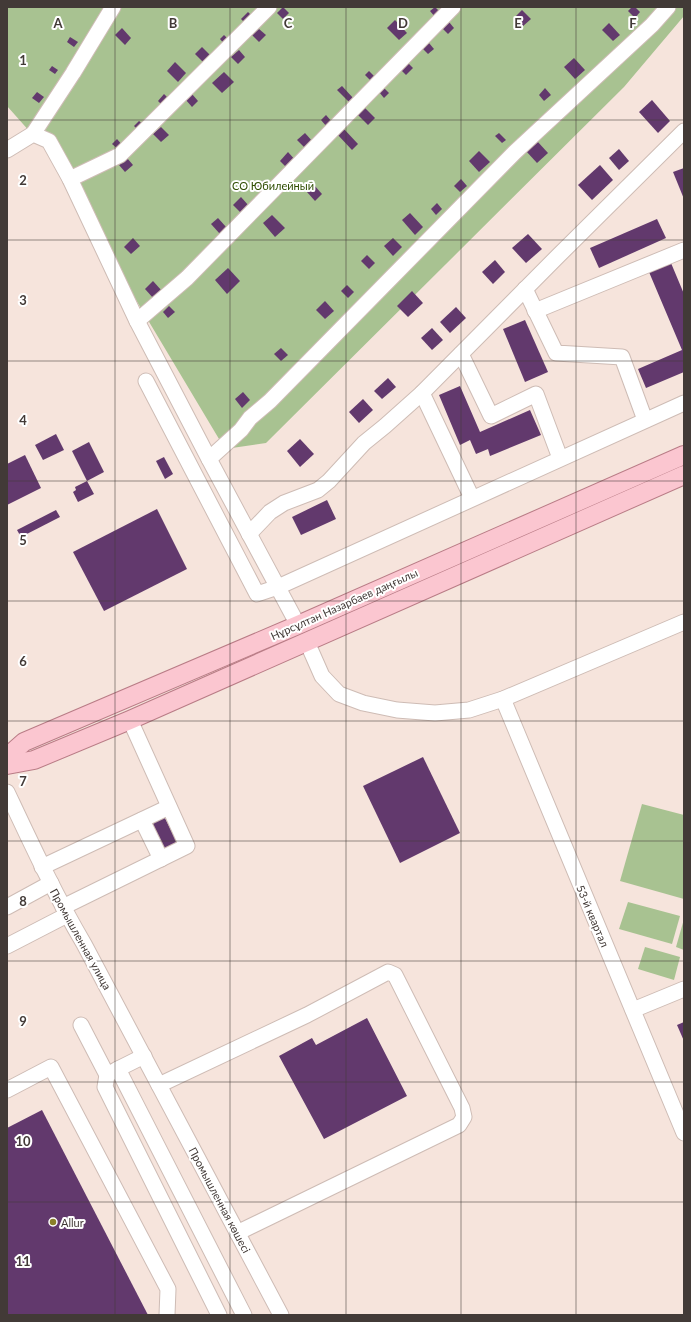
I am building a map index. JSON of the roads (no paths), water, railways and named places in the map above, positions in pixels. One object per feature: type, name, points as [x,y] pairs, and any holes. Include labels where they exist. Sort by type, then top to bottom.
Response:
[{"type":"main road","name":"Нұрсұлтан Назарбаев даңғылы","points":[[7,757],[24,742],[298,625],[684,454]]},
{"type":"main road","name":"Нұрсұлтан Назарбаев даңғылы","points":[[7,765],[34,760],[130,720],[684,475]]},
{"type":"main road","points":[[298,625],[307,642]]},
{"type":"street","points":[[7,150],[33,134],[73,73],[113,7]]},
{"type":"street","points":[[70,180],[120,155],[269,7]]},
{"type":"street","points":[[137,321],[187,278],[453,7]]},
{"type":"street","points":[[209,459],[241,430],[250,418],[276,395],[515,152],[652,25],[668,7]]},
{"type":"street","points":[[249,534],[275,509],[284,503],[318,490],[328,481],[364,443],[422,393],[684,131]]},
{"type":"street","points":[[33,134],[49,141],[70,180],[137,321],[298,625]]},
{"type":"street","points":[[535,311],[684,250]]},
{"type":"street","points":[[525,289],[556,353],[622,357],[645,420]]},
{"type":"street","points":[[461,354],[491,416],[536,394],[560,458]]},
{"type":"street","points":[[146,381],[258,594],[278,587],[684,403]]},
{"type":"street","points":[[422,393],[472,498]]},
{"type":"street","points":[[307,642],[322,676],[339,694],[363,703],[398,710],[435,713],[468,710],[503,699],[684,622]]},
{"type":"street","name":"53-й квартал","points":[[503,699],[684,1133]]},
{"type":"street","points":[[7,946],[65,911],[187,846],[130,720]]},
{"type":"street","name":"Промышленная улица","points":[[7,792],[50,883],[159,1085]]},
{"type":"street","points":[[42,867],[169,807]]},
{"type":"street","points":[[142,820],[161,859]]},
{"type":"street","points":[[7,906],[50,883]]},
{"type":"street","points":[[159,1085],[307,1015],[388,972],[395,975],[462,1108],[464,1117],[459,1125],[237,1233]]},
{"type":"street","points":[[633,1010],[684,989]]},
{"type":"street","points":[[81,1025],[113,1072],[244,1315]]},
{"type":"street","points":[[144,1056],[113,1072],[105,1087],[219,1315]]},
{"type":"street","points":[[7,1090],[51,1067],[168,1289],[167,1315]]},
{"type":"street","name":"Промышленная көшесі","points":[[159,1085],[281,1315]]},
{"type":"place","name":"Allur","points":[[53,1222]]},
{"type":"park label","name":"СО Юбилейный","points":[[273,185]]}]
